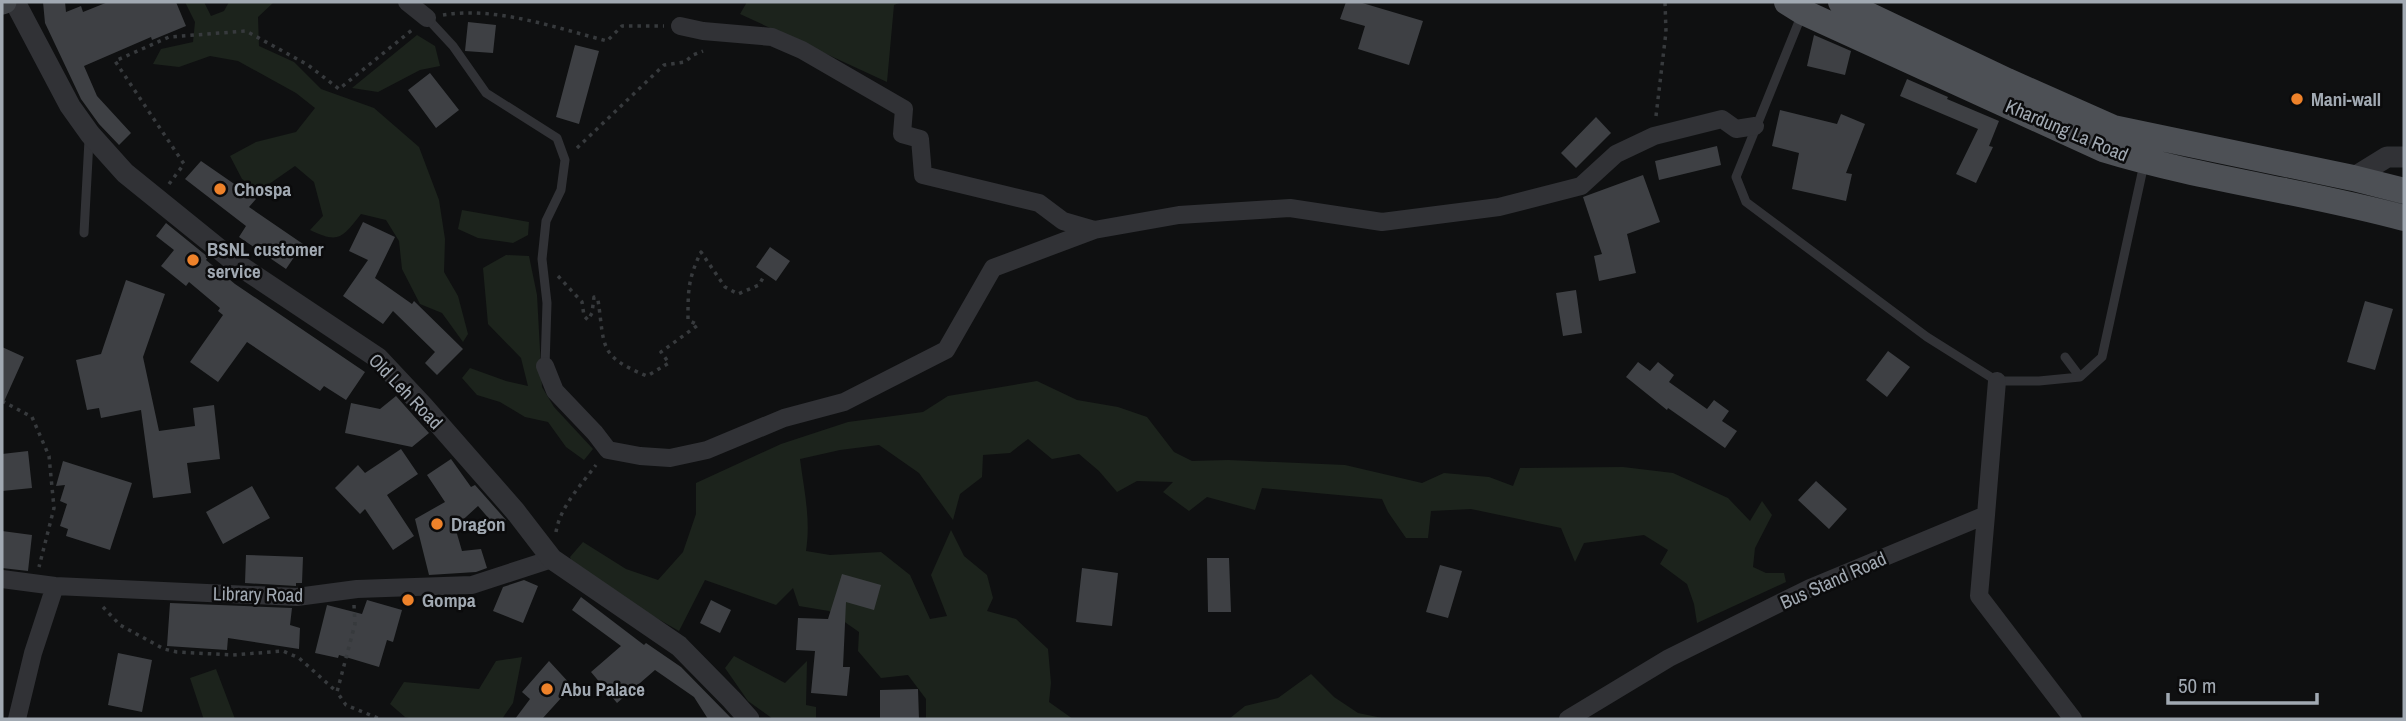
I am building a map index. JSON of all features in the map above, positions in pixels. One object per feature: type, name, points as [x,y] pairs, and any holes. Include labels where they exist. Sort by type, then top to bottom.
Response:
[{"type":"main road","name":"Khardung La Road","points":[[1842,2],[2007,81],[2101,122],[2147,149],[2404,218]]},
{"type":"main road","name":"Khardung La Road","points":[[1799,5],[2103,149],[2147,149],[2353,178],[2404,191]]},
{"type":"street","name":"Old Leh Road","points":[[15,2],[70,106],[90,134],[125,173],[240,266],[378,358],[424,406],[552,559],[679,646],[733,699],[749,719]]},
{"type":"street","points":[[407,2],[427,18]]},
{"type":"street","points":[[680,26],[703,31],[772,37],[802,50],[904,109],[902,134],[920,139],[923,174],[1039,203],[1063,221],[1094,230]]},
{"type":"street","points":[[545,366],[555,391],[608,450],[670,458],[707,450],[784,418],[844,402],[946,350],[993,268],[1094,230],[1179,215],[1290,208],[1382,222],[1499,207],[1581,186],[1616,154],[1654,136],[1722,119],[1737,129],[1755,126]]},
{"type":"street","points":[[2353,178],[2387,157],[2404,157]]},
{"type":"street","points":[[1997,381],[1979,596],[2073,719]]},
{"type":"street","name":"Bus Stand Road","points":[[1567,719],[1669,658],[1810,589],[1986,515]]},
{"type":"street","name":"Library Road","points":[[2,579],[55,586],[298,597],[347,590],[472,586],[552,559]]},
{"type":"street","points":[[17,719],[33,653],[55,586]]},
{"type":"lane","points":[[1799,5],[1736,177],[1746,202],[1927,337],[1997,381],[2080,377],[2102,357],[2147,149]]},
{"type":"lane","points":[[427,18],[453,46],[486,93],[557,138],[565,160],[561,190],[546,221],[542,259],[547,303],[545,366]]},
{"type":"lane","points":[[84,233],[90,134]]},
{"type":"lane","points":[[2065,357],[2080,377]]},
{"type":"path","points":[[1654,136],[1666,32],[1665,2]]},
{"type":"path","points":[[158,199],[184,164],[115,61],[169,37],[246,31],[308,65],[338,89],[427,18],[465,11],[533,22],[607,41],[622,26],[680,26]]},
{"type":"path","points":[[565,160],[614,110],[664,65],[685,62],[693,55],[718,45],[734,32]]},
{"type":"path","points":[[542,259],[582,302],[584,316],[588,320],[592,313],[594,297],[598,300],[602,338],[609,353],[622,366],[647,376],[669,363],[661,352],[698,325],[688,320],[687,292],[692,270],[701,252],[725,287],[738,294],[758,285],[764,276]]},
{"type":"path","points":[[2,401],[32,417],[49,456],[54,508],[35,583]]},
{"type":"path","points":[[552,559],[558,522],[575,492],[608,450]]},
{"type":"path","points":[[92,588],[100,604],[120,625],[164,649],[233,654],[283,651],[299,658],[337,692],[346,705],[380,719]]},
{"type":"path","points":[[337,692],[355,624],[354,600],[347,590]]},
{"type":"shaded area","points":[[185,2],[204,2],[211,16],[224,11],[229,2],[274,2],[258,17],[259,46],[294,62],[321,89],[374,108],[419,147],[439,200],[445,239],[444,272],[458,296],[468,334],[463,342],[442,313],[420,304],[402,269],[399,241],[386,220],[361,214],[344,233],[328,237],[310,230],[323,216],[314,182],[295,166],[259,191],[242,179],[230,156],[256,142],[296,132],[315,108],[296,93],[238,61],[210,56],[179,67],[153,64],[161,49],[193,42],[195,22]]},
{"type":"shaded area","points":[[747,2],[902,2],[894,5],[887,82],[740,14]]},
{"type":"shaded area","points":[[417,35],[435,46],[440,66],[420,70],[378,92],[352,88]]},
{"type":"shaded area","points":[[462,210],[529,222],[528,235],[513,243],[478,238],[458,229]]},
{"type":"shaded area","points":[[506,255],[529,256],[537,295],[542,387],[554,407],[593,449],[584,460],[566,447],[548,422],[525,417],[500,402],[477,395],[462,378],[470,368],[528,386],[521,358],[488,324],[483,268]]},
{"type":"shaded area","points":[[1037,381],[1077,400],[1118,407],[1147,417],[1174,452],[1192,461],[1345,465],[1422,483],[1444,473],[1489,477],[1513,486],[1520,468],[1623,467],[1673,473],[1728,498],[1750,521],[1762,501],[1772,515],[1755,548],[1753,567],[1766,573],[1784,573],[1786,582],[1697,623],[1687,584],[1660,564],[1668,550],[1644,535],[1584,543],[1575,562],[1561,528],[1471,509],[1431,511],[1428,538],[1406,538],[1382,499],[1262,488],[1255,510],[1207,497],[1189,511],[1163,492],[1173,482],[1137,481],[1117,492],[1099,471],[1079,454],[1052,459],[1028,439],[1010,453],[983,455],[982,477],[960,494],[953,520],[919,473],[879,445],[800,459],[807,516],[806,551],[830,555],[881,552],[910,575],[930,619],[947,616],[931,575],[951,530],[964,556],[987,575],[993,598],[987,611],[1016,619],[1048,649],[1051,683],[1049,702],[1073,719],[926,719],[926,699],[908,675],[881,678],[858,651],[859,632],[829,611],[799,606],[793,588],[776,605],[705,580],[679,631],[618,596],[579,587],[570,557],[583,542],[626,569],[658,580],[683,552],[696,514],[696,483],[781,444],[848,422],[923,412],[948,396]]},
{"type":"shaded area","points":[[734,656],[785,683],[807,661],[806,705],[816,707],[816,719],[773,719],[748,701],[725,668]]},
{"type":"shaded area","points":[[522,657],[513,703],[502,719],[413,719],[405,717],[390,704],[404,682],[479,689],[496,661]]},
{"type":"shaded area","points":[[216,669],[235,719],[203,717],[190,678]]},
{"type":"shaded area","points":[[1311,674],[1334,697],[1358,713],[1387,719],[1229,719],[1245,706],[1278,698]]},
{"type":"building","points":[[43,2],[65,2],[66,12],[81,6],[83,12],[108,2],[176,2],[186,26],[152,40],[151,37],[84,66],[97,96],[131,133],[119,145],[81,99],[45,23]]},
{"type":"building","points":[[1346,2],[1359,2],[1423,21],[1409,65],[1358,49],[1365,26],[1340,19]]},
{"type":"building","points":[[468,22],[496,25],[493,53],[465,51]]},
{"type":"building","points":[[1814,35],[1851,51],[1845,75],[1807,66]]},
{"type":"building","points":[[575,45],[599,51],[579,124],[556,117]]},
{"type":"building","points":[[430,73],[459,110],[436,128],[408,90]]},
{"type":"building","points":[[1907,79],[1999,121],[1989,146],[1993,147],[1976,183],[1956,174],[1978,129],[1900,96]]},
{"type":"building","points":[[1780,110],[1837,124],[1841,114],[1865,124],[1846,173],[1852,174],[1846,201],[1792,189],[1799,153],[1772,146]]},
{"type":"building","points":[[1596,117],[1611,133],[1576,168],[1561,153]]},
{"type":"building","points":[[1717,146],[1721,165],[1659,180],[1655,161]]},
{"type":"building","points":[[201,161],[256,199],[249,207],[303,244],[286,269],[239,237],[246,226],[185,179]]},
{"type":"building","points":[[1643,175],[1660,222],[1627,234],[1636,273],[1599,281],[1594,256],[1602,254],[1583,197]]},
{"type":"building","points":[[363,222],[395,237],[375,278],[412,304],[414,301],[463,349],[437,375],[425,363],[435,352],[393,311],[383,324],[343,296],[368,260],[349,251]]},
{"type":"building","points":[[166,223],[208,257],[206,260],[235,284],[365,372],[346,400],[324,386],[320,391],[247,342],[218,382],[190,362],[223,315],[218,311],[220,308],[189,282],[186,286],[161,266],[174,250],[156,236]]},
{"type":"building","points":[[770,247],[790,261],[776,281],[756,267]]},
{"type":"building","points":[[126,280],[165,294],[143,357],[159,431],[195,426],[193,408],[214,405],[220,459],[187,463],[191,493],[153,498],[141,410],[101,418],[99,408],[87,410],[76,360],[101,354]]},
{"type":"building","points":[[1576,290],[1582,333],[1563,336],[1556,293]]},
{"type":"building","points":[[2365,301],[2393,309],[2375,370],[2347,362]]},
{"type":"building","points":[[2,347],[24,357],[2,406]]},
{"type":"building","points":[[1888,351],[1910,367],[1887,397],[1866,380]]},
{"type":"building","points":[[1638,362],[1650,371],[1658,362],[1674,375],[1669,382],[1707,409],[1714,400],[1729,411],[1722,421],[1737,431],[1725,448],[1668,408],[1667,410],[1626,377]]},
{"type":"building","points":[[396,396],[429,433],[412,447],[345,433],[351,403],[380,409]]},
{"type":"building","points":[[401,449],[418,474],[387,495],[414,536],[393,550],[365,509],[360,514],[335,488],[358,465],[365,473]]},
{"type":"building","points":[[28,451],[32,488],[2,491],[2,454]]},
{"type":"building","name":"Dragon","points":[[451,459],[471,487],[475,485],[506,520],[498,529],[478,506],[455,527],[462,551],[481,549],[487,568],[476,572],[429,575],[415,519],[445,502],[427,475]]},
{"type":"building","points":[[63,461],[132,483],[110,550],[66,536],[68,529],[60,526],[67,504],[60,501],[65,485],[56,486]]},
{"type":"building","points":[[1816,481],[1847,509],[1829,529],[1798,500]]},
{"type":"building","points":[[252,486],[270,518],[223,544],[206,512]]},
{"type":"building","points":[[2,531],[32,535],[28,571],[2,568]]},
{"type":"building","points":[[246,555],[303,557],[302,583],[296,583],[296,586],[245,583]]},
{"type":"building","points":[[1207,558],[1229,558],[1231,612],[1208,612]]},
{"type":"building","points":[[1440,565],[1462,571],[1448,618],[1426,612]]},
{"type":"building","points":[[1082,568],[1118,573],[1112,626],[1076,622]]},
{"type":"building","points":[[842,574],[881,585],[874,610],[846,602],[843,667],[850,667],[847,696],[811,693],[815,651],[796,650],[798,618],[828,619]]},
{"type":"building","points":[[524,580],[538,586],[523,623],[493,611],[503,587]]},
{"type":"building","points":[[581,597],[644,645],[646,643],[681,667],[732,719],[708,719],[694,697],[655,670],[617,703],[591,672],[621,646],[572,610]]},
{"type":"building","points":[[367,600],[402,610],[393,642],[387,640],[379,667],[339,655],[338,658],[315,653],[327,605],[362,614]]},
{"type":"building","points":[[711,600],[731,610],[720,633],[700,623]]},
{"type":"building","points":[[170,603],[292,608],[290,625],[300,628],[299,649],[228,638],[227,650],[167,646]]},
{"type":"building","points":[[118,653],[152,660],[142,712],[108,705]]},
{"type":"building","name":"Abu Palace","points":[[549,661],[572,686],[542,719],[515,719],[530,699],[522,692]]},
{"type":"building","points":[[918,689],[919,719],[880,719],[880,690]]},
{"type":"place","name":"Mani-wall","points":[[2297,99]]},
{"type":"place","name":"Chospa","points":[[220,189]]},
{"type":"place","name":"BSNL customer service","points":[[193,260]]},
{"type":"place","name":"Dragon","points":[[437,524]]},
{"type":"place","name":"Gompa","points":[[408,600]]},
{"type":"place","name":"Abu Palace","points":[[547,689]]}]
